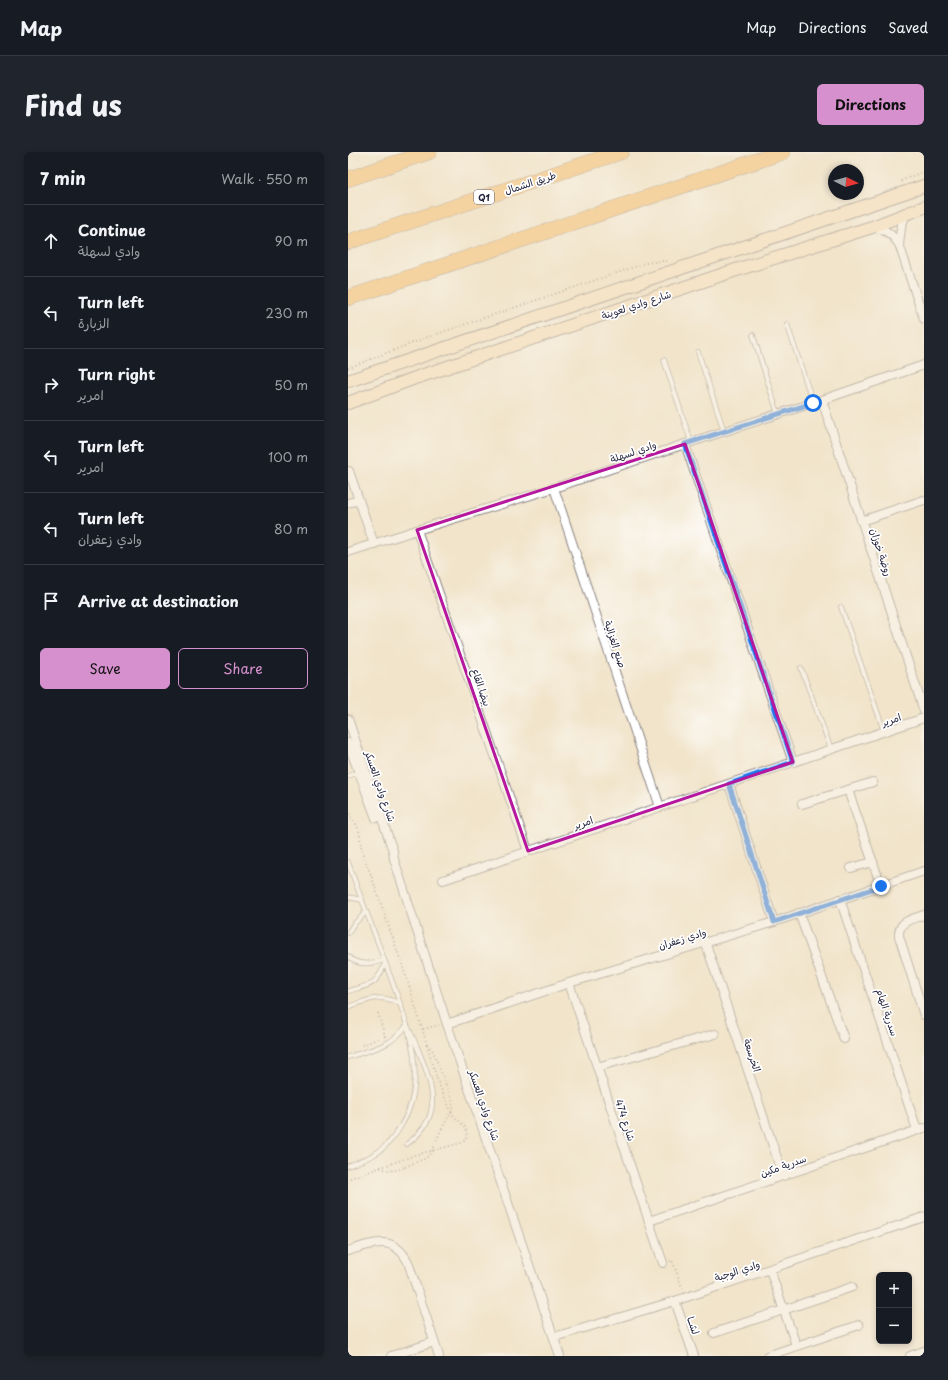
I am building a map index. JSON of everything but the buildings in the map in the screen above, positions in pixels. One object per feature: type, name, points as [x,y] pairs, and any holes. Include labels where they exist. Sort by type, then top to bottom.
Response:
[{"type":"highway","points":[[348,179],[429,152]]},
{"type":"highway","name":"طريق الشمال","points":[[348,242],[621,152]]},
{"type":"highway","points":[[348,298],[783,152]]},
{"type":"main road","name":"شارع وادي لعوينة","points":[[348,381],[924,186]]},
{"type":"main road","name":"شارع وادي لعوينة","points":[[348,402],[733,271],[872,227],[924,207]]},
{"type":"street","points":[[899,244],[901,228],[906,213]]},
{"type":"street","points":[[872,227],[885,230],[895,238],[899,244],[924,319]]},
{"type":"street","name":"وادي لسهلة","points":[[348,552],[554,488],[724,431],[818,402],[924,365]]},
{"type":"street","name":"روضة خوزان","points":[[818,402],[861,521],[924,711]]},
{"type":"street","points":[[688,443],[793,762]]},
{"type":"street","points":[[349,471],[374,544]]},
{"type":"street","name":"صنع الغزالية","points":[[554,488],[660,807]]},
{"type":"street","points":[[348,503],[359,500]]},
{"type":"street","points":[[861,521],[924,500]]},
{"type":"street","name":"بيضا القاع","points":[[417,530],[528,851]]},
{"type":"street","name":"شارع وادي العسكر","points":[[348,718],[362,771],[387,848],[394,859],[447,1024],[560,1356]]},
{"type":"street","name":"امرير","points":[[443,880],[924,718]]},
{"type":"street","name":"شارع وادي العسكر","points":[[348,743],[362,771]]},
{"type":"street","points":[[802,804],[873,782]]},
{"type":"street","points":[[729,784],[774,922]]},
{"type":"street","points":[[848,790],[881,886]]},
{"type":"street","points":[[851,868],[873,862]]},
{"type":"street","name":"وادي زعفران","points":[[447,1024],[569,983],[705,941],[774,922],[924,871]]},
{"type":"street","name":"سدرية الهام","points":[[840,899],[921,1129]]},
{"type":"street","points":[[799,913],[844,1039]]},
{"type":"street","points":[[924,915],[904,922],[898,933],[924,1015]]},
{"type":"street","name":"الخرسعة","points":[[705,941],[783,1176]]},
{"type":"street","name":"شارع 474","points":[[569,983],[663,1263]]},
{"type":"street","points":[[598,1067],[715,1034]]},
{"type":"street","name":"سدرية مكين","points":[[649,1221],[921,1129]]},
{"type":"street","name":"وادي الوجبة","points":[[554,1337],[685,1298],[924,1217]]},
{"type":"street","points":[[348,1251],[371,1243],[382,1243],[392,1246],[402,1252],[408,1262],[439,1356]]},
{"type":"street","points":[[770,1270],[796,1345]]},
{"type":"street","points":[[714,1334],[852,1287]]},
{"type":"street","name":"لشــا","points":[[675,1301],[694,1356]]},
{"type":"street","points":[[767,1356],[859,1325]]},
{"type":"street","points":[[391,1356],[434,1342]]},
{"type":"street","points":[[910,1356],[924,1351]]},
{"type":"lane","points":[[787,324],[818,402]]},
{"type":"lane","points":[[753,335],[778,414]]},
{"type":"lane","points":[[698,352],[724,431]]},
{"type":"lane","points":[[664,360],[688,443]]},
{"type":"lane","points":[[841,607],[884,732]]},
{"type":"lane","points":[[801,668],[831,749]]},
{"type":"lane","points":[[348,776],[362,771]]},
{"type":"lane","points":[[348,862],[407,1025],[420,1051],[433,1096],[432,1109],[428,1120],[420,1132],[407,1144]]},
{"type":"lane","points":[[348,898],[362,900]]},
{"type":"lane","points":[[348,933],[353,925],[366,912]]},
{"type":"lane","points":[[348,956],[354,962],[359,963],[385,961]]},
{"type":"lane","points":[[348,991],[374,982],[380,977],[385,961]]},
{"type":"lane","points":[[348,1007],[377,998],[387,998],[400,1004]]},
{"type":"lane","points":[[348,1057],[386,1044],[397,1037],[407,1025]]},
{"type":"lane","points":[[348,1166],[370,1157],[388,1144],[406,1118],[412,1099],[415,1079],[407,1025]]},
{"type":"path","points":[[900,182],[924,171]]},
{"type":"path","points":[[348,368],[428,337],[646,263],[661,261],[670,262]]},
{"type":"path","points":[[356,1047],[385,1036],[378,1014]]},
{"type":"path","points":[[423,1029],[447,1024]]},
{"type":"path","points":[[380,1167],[394,1172],[426,1158],[432,1152],[452,1109],[452,1099],[433,1051],[426,1043]]},
{"type":"path","points":[[663,1263],[672,1260],[685,1298]]},
{"type":"highlighted area","points":[[685,444],[793,762],[528,851],[417,530]]},
{"type":"route","points":[[813,403],[685,444],[793,762],[729,784],[774,922],[881,886]]}]
